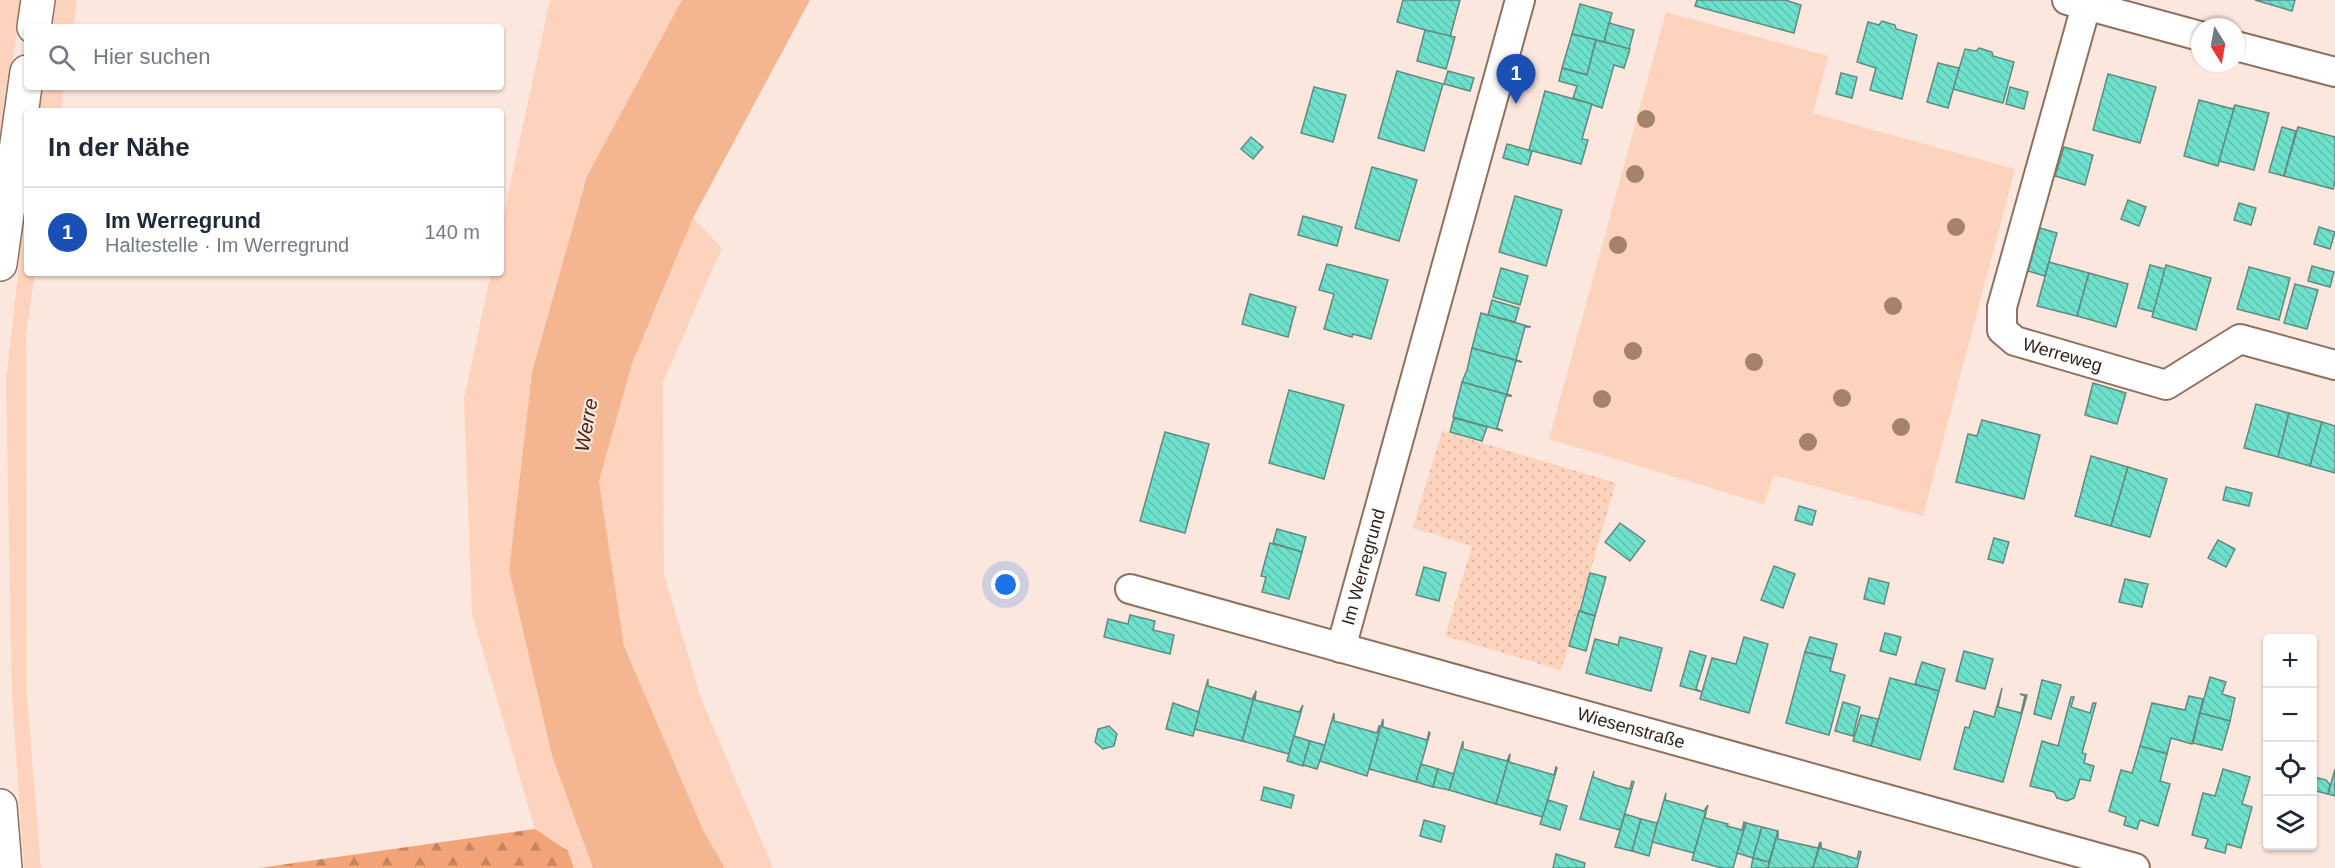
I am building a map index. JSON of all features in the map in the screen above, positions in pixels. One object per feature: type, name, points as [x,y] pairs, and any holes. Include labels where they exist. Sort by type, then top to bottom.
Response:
[{"type":"main road","points":[[34,24],[38,0]]},
{"type":"main road","points":[[0,264],[24,90]]},
{"type":"main road","points":[[0,806],[5,868]]},
{"type":"street","name":"Im Werregrund","points":[[1341,648],[1520,0]]},
{"type":"street","points":[[2077,3],[2191,34]]},
{"type":"street","name":"Werreweg","points":[[2077,3],[2002,307],[2002,330],[2015,341],[2166,385],[2240,339],[2335,365]]},
{"type":"street","points":[[2245,48],[2335,72]]},
{"type":"street","name":"Wiesenstraße","points":[[1130,589],[2135,868]]},
{"type":"shaded area","points":[[0,0],[22,0],[0,144]]},
{"type":"shaded area","points":[[56,0],[77,0],[73,24],[52,24]]},
{"type":"shaded area","points":[[550,0],[682,0],[587,176],[532,372],[509,570],[552,756],[593,868],[574,868],[568,851],[535,829],[472,614],[464,399],[490,276],[504,276],[504,213]]},
{"type":"shaded area","points":[[1666,12],[1828,56],[1813,113],[2015,169],[1923,516],[1774,475],[1764,504],[1549,439]]},
{"type":"shaded area","points":[[42,90],[64,90],[60,108],[40,108]]},
{"type":"shaded area","points":[[693,218],[722,248],[663,382],[664,575],[701,698],[773,868],[725,868],[703,830],[624,646],[599,481],[632,364]]},
{"type":"shaded area","points":[[24,221],[24,276],[35,276],[26,334],[27,695],[41,868],[24,868],[12,697],[6,381]]},
{"type":"shaded area","points":[[1442,431],[1616,483],[1561,670],[1445,636],[1472,546],[1413,528]]},
{"type":"green space","points":[[535,829],[568,851],[574,868],[259,868]]},
{"type":"water","name":"Werre","points":[[682,0],[810,0],[693,218],[632,364],[599,481],[624,646],[703,830],[725,868],[593,868],[552,756],[509,570],[532,372],[587,176]]},
{"type":"building","points":[[1403,0],[1460,0],[1450,37],[1397,22]]},
{"type":"building","points":[[1697,0],[1785,0],[1801,5],[1794,33],[1695,6]]},
{"type":"building","points":[[2255,0],[2295,0],[2292,11]]},
{"type":"building","points":[[1580,4],[1612,13],[1604,42],[1572,34]]},
{"type":"building","points":[[1882,21],[1895,25],[1896,29],[1917,35],[1902,99],[1870,90],[1876,68],[1857,62],[1868,22],[1879,25]]},
{"type":"building","points":[[1609,23],[1634,30],[1629,49],[1604,42]]},
{"type":"building","points":[[1425,30],[1455,37],[1446,69],[1417,61]]},
{"type":"building","points":[[1572,34],[1596,40],[1587,75],[1562,68]]},
{"type":"building","points":[[1596,40],[1630,49],[1624,68],[1614,65],[1602,108],[1573,98],[1577,86],[1559,81],[1562,68],[1587,75]]},
{"type":"building","points":[[1979,48],[1992,52],[1993,56],[2014,62],[2003,103],[1953,89],[1965,49],[1976,51]]},
{"type":"building","points":[[1938,63],[1959,68],[1948,108],[1927,102]]},
{"type":"building","points":[[1397,71],[1443,84],[1424,151],[1378,138]]},
{"type":"building","points":[[1448,71],[1474,78],[1470,91],[1444,84]]},
{"type":"building","points":[[1841,73],[1857,77],[1852,98],[1836,94]]},
{"type":"building","points":[[2108,74],[2156,87],[2140,143],[2093,130]]},
{"type":"building","points":[[1314,87],[1346,95],[1333,142],[1301,133]]},
{"type":"building","points":[[2010,87],[2028,92],[2024,109],[2006,104]]},
{"type":"building","points":[[1545,91],[1592,104],[1582,139],[1588,140],[1581,164],[1529,150]]},
{"type":"building","points":[[2199,100],[2233,109],[2235,105],[2218,166],[2184,156]]},
{"type":"building","points":[[2235,105],[2269,113],[2254,170],[2219,161]]},
{"type":"building","points":[[2282,127],[2296,131],[2284,176],[2269,172]]},
{"type":"building","points":[[2298,127],[2335,137],[2333,189],[2284,176]]},
{"type":"building","points":[[1251,137],[1263,147],[1253,159],[1241,149]]},
{"type":"building","points":[[1507,144],[1532,151],[1528,165],[1503,158]]},
{"type":"building","points":[[2064,147],[2093,155],[2085,185],[2055,176]]},
{"type":"building","points":[[1372,167],[1417,180],[1399,241],[1355,228]]},
{"type":"building","points":[[1515,196],[1562,210],[1546,266],[1499,252]]},
{"type":"building","points":[[2128,200],[2146,207],[2139,226],[2121,219]]},
{"type":"building","points":[[2239,203],[2256,208],[2251,225],[2234,220]]},
{"type":"building","points":[[1303,216],[1342,227],[1337,246],[1298,235]]},
{"type":"building","points":[[2319,227],[2335,232],[2330,249],[2314,244]]},
{"type":"building","points":[[2040,228],[2057,233],[2045,276],[2028,271]]},
{"type":"building","points":[[2049,262],[2089,273],[2077,316],[2037,306]]},
{"type":"building","points":[[1327,264],[1388,280],[1371,339],[1353,334],[1352,337],[1324,329],[1334,294],[1319,290]]},
{"type":"building","points":[[2150,265],[2165,269],[2154,312],[2138,308]]},
{"type":"building","points":[[2166,265],[2211,278],[2196,330],[2152,317]]},
{"type":"building","points":[[2312,266],[2334,272],[2330,287],[2308,281]]},
{"type":"building","points":[[2249,267],[2290,278],[2279,320],[2237,309]]},
{"type":"building","points":[[1501,268],[1528,276],[1520,305],[1493,297]]},
{"type":"building","points":[[2089,273],[2128,284],[2116,327],[2077,316]]},
{"type":"building","points":[[2295,284],[2318,290],[2307,329],[2284,323]]},
{"type":"building","points":[[1250,294],[1296,307],[1288,337],[1242,324]]},
{"type":"building","points":[[1492,300],[1519,308],[1515,322],[1488,315]]},
{"type":"building","points":[[1481,313],[1531,327],[1525,327],[1516,360],[1522,362],[1472,348]]},
{"type":"building","points":[[1472,348],[1522,362],[1516,361],[1507,394],[1512,396],[1462,382]]},
{"type":"building","points":[[1462,382],[1512,396],[1506,396],[1497,428],[1503,431],[1453,417]]},
{"type":"building","points":[[2093,383],[2126,393],[2117,424],[2085,415]]},
{"type":"building","points":[[1289,390],[1344,405],[1324,479],[1269,463]]},
{"type":"building","points":[[2256,404],[2289,413],[2278,457],[2244,448]]},
{"type":"building","points":[[2289,413],[2322,422],[2310,466],[2278,457]]},
{"type":"building","points":[[1454,418],[1487,427],[1482,441],[1450,432]]},
{"type":"building","points":[[1982,420],[2040,435],[2024,499],[1956,482],[1968,434],[1977,436]]},
{"type":"building","points":[[2322,422],[2335,426],[2335,473],[2310,466]]},
{"type":"building","points":[[1165,432],[1209,444],[1185,533],[1140,521]]},
{"type":"building","points":[[2091,456],[2128,467],[2111,526],[2075,516]]},
{"type":"building","points":[[2128,467],[2167,479],[2150,537],[2111,526]]},
{"type":"building","points":[[2226,487],[2252,493],[2249,506],[2223,500]]},
{"type":"building","points":[[1799,506],[1816,511],[1812,525],[1795,520]]},
{"type":"building","points":[[1620,523],[1645,541],[1630,561],[1605,542]]},
{"type":"building","points":[[1277,529],[1306,537],[1302,552],[1273,543]]},
{"type":"building","points":[[1994,538],[2009,542],[2003,563],[1988,559]]},
{"type":"building","points":[[2218,540],[2235,549],[2226,567],[2208,558]]},
{"type":"building","points":[[1270,543],[1302,552],[1289,599],[1262,592],[1266,577],[1261,576]]},
{"type":"building","points":[[1774,566],[1795,574],[1783,608],[1761,600]]},
{"type":"building","points":[[1424,567],[1446,573],[1439,601],[1416,595]]},
{"type":"building","points":[[1590,573],[1606,577],[1595,616],[1580,611]]},
{"type":"building","points":[[1869,578],[1889,583],[1884,604],[1864,599]]},
{"type":"building","points":[[2125,579],[2148,584],[2142,607],[2119,602]]},
{"type":"building","points":[[1579,611],[1595,616],[1586,651],[1569,646]]},
{"type":"building","points":[[1130,615],[1155,621],[1153,630],[1174,635],[1170,654],[1104,637],[1108,619],[1128,624]]},
{"type":"building","points":[[1885,633],[1901,637],[1896,655],[1880,651]]},
{"type":"building","points":[[1620,637],[1662,648],[1651,691],[1586,673],[1595,639],[1618,645]]},
{"type":"building","points":[[1744,637],[1768,644],[1749,713],[1700,699],[1712,658],[1736,664]]},
{"type":"building","points":[[1810,637],[1837,644],[1833,659],[1805,652]]},
{"type":"building","points":[[1690,651],[1706,656],[1696,689],[1702,692],[1680,686]]},
{"type":"building","points":[[1964,651],[1993,659],[1985,689],[1956,681]]},
{"type":"building","points":[[1805,652],[1833,659],[1830,671],[1845,675],[1829,735],[1786,723]]},
{"type":"building","points":[[1922,662],[1945,669],[1939,691],[1915,684]]},
{"type":"building","points":[[2210,677],[2226,682],[2222,694],[2235,698],[2230,721],[2200,713]]},
{"type":"building","points":[[1890,678],[1939,691],[1920,760],[1871,746]]},
{"type":"building","points":[[1208,679],[1208,686],[1252,699],[1256,691],[1242,741],[1194,729]]},
{"type":"building","points":[[2042,680],[2061,685],[2051,719],[2034,714]]},
{"type":"building","points":[[2002,688],[1998,707],[2021,713],[2025,696],[2020,694],[2027,695],[2003,782],[1954,769],[1965,727],[1969,728],[1974,711],[1994,717]]},
{"type":"building","points":[[1256,691],[1255,700],[1299,712],[1303,705],[1289,754],[1242,741]]},
{"type":"building","points":[[2189,696],[2203,699],[2192,744],[2171,738],[2167,754],[2140,746],[2152,703],[2185,710]]},
{"type":"building","points":[[2071,697],[2074,697],[2071,707],[2090,713],[2093,703],[2096,703],[2082,753],[2086,754],[2084,763],[2094,766],[2090,781],[2080,779],[2074,798],[2067,801],[2057,798],[2054,792],[2030,786],[2042,741],[2058,746]]},
{"type":"building","points":[[1843,702],[1860,707],[1853,736],[1835,731]]},
{"type":"building","points":[[1173,703],[1199,712],[1193,736],[1166,729]]},
{"type":"building","points":[[1334,713],[1334,721],[1377,733],[1381,726],[1367,776],[1320,761]]},
{"type":"building","points":[[2200,713],[2230,721],[2222,750],[2193,743]]},
{"type":"building","points":[[1861,715],[1878,719],[1871,746],[1853,741]]},
{"type":"building","points":[[1383,719],[1383,727],[1427,740],[1430,733],[1416,782],[1369,769]]},
{"type":"building","points":[[1109,726],[1117,734],[1114,746],[1103,749],[1095,742],[1098,729]]},
{"type":"building","points":[[1294,736],[1310,741],[1303,766],[1287,761]]},
{"type":"building","points":[[1310,741],[1325,745],[1317,769],[1303,765]]},
{"type":"building","points":[[1463,741],[1463,749],[1507,761],[1510,754],[1496,804],[1449,790]]},
{"type":"building","points":[[2140,746],[2167,754],[2160,781],[2170,784],[2158,826],[2140,820],[2137,829],[2124,825],[2126,817],[2109,811],[2121,770],[2132,773]]},
{"type":"building","points":[[1510,754],[1509,762],[1554,775],[1557,768],[1543,817],[1496,804]]},
{"type":"building","points":[[1421,764],[1438,769],[1433,787],[1416,782]]},
{"type":"building","points":[[1438,769],[1454,774],[1449,790],[1433,787]]},
{"type":"building","points":[[2223,769],[2250,777],[2242,804],[2252,807],[2241,848],[2227,844],[2225,853],[2205,848],[2208,839],[2192,835],[2203,793],[2215,796]]},
{"type":"building","points":[[2335,769],[2335,796],[2328,794]]},
{"type":"building","points":[[1594,771],[1593,777],[1615,785],[1630,789],[1632,781],[1634,782],[1620,830],[1580,819]]},
{"type":"building","points":[[2317,778],[2326,780],[2330,785],[2328,794],[2317,791]]},
{"type":"building","points":[[1264,787],[1294,795],[1291,808],[1261,800]]},
{"type":"building","points":[[1666,793],[1665,800],[1704,811],[1708,805],[1694,853],[1652,842]]},
{"type":"building","points":[[1548,800],[1567,806],[1560,830],[1540,824]]},
{"type":"building","points":[[1706,811],[1705,818],[1728,824],[1727,826],[1742,830],[1744,822],[1746,823],[1733,868],[1722,868],[1692,860]]},
{"type":"building","points":[[1625,814],[1641,819],[1632,851],[1615,847]]},
{"type":"building","points":[[1641,819],[1657,823],[1649,856],[1632,851]]},
{"type":"building","points":[[1424,820],[1445,826],[1441,842],[1420,836]]},
{"type":"building","points":[[1746,823],[1762,827],[1753,858],[1737,853]]},
{"type":"building","points":[[1762,827],[1778,831],[1769,862],[1753,858]]},
{"type":"building","points":[[1778,831],[1778,839],[1818,848],[1820,842],[1813,868],[1768,868]]},
{"type":"building","points":[[1821,842],[1821,848],[1857,859],[1859,851],[1861,852],[1857,868],[1813,868]]},
{"type":"building","points":[[1556,854],[1585,863],[1584,868],[1553,868]]},
{"type":"building","points":[[1753,858],[1769,862],[1768,868],[1751,868]]},
{"type":"place","name":"Im Werregrund","points":[[1516,104]]}]
